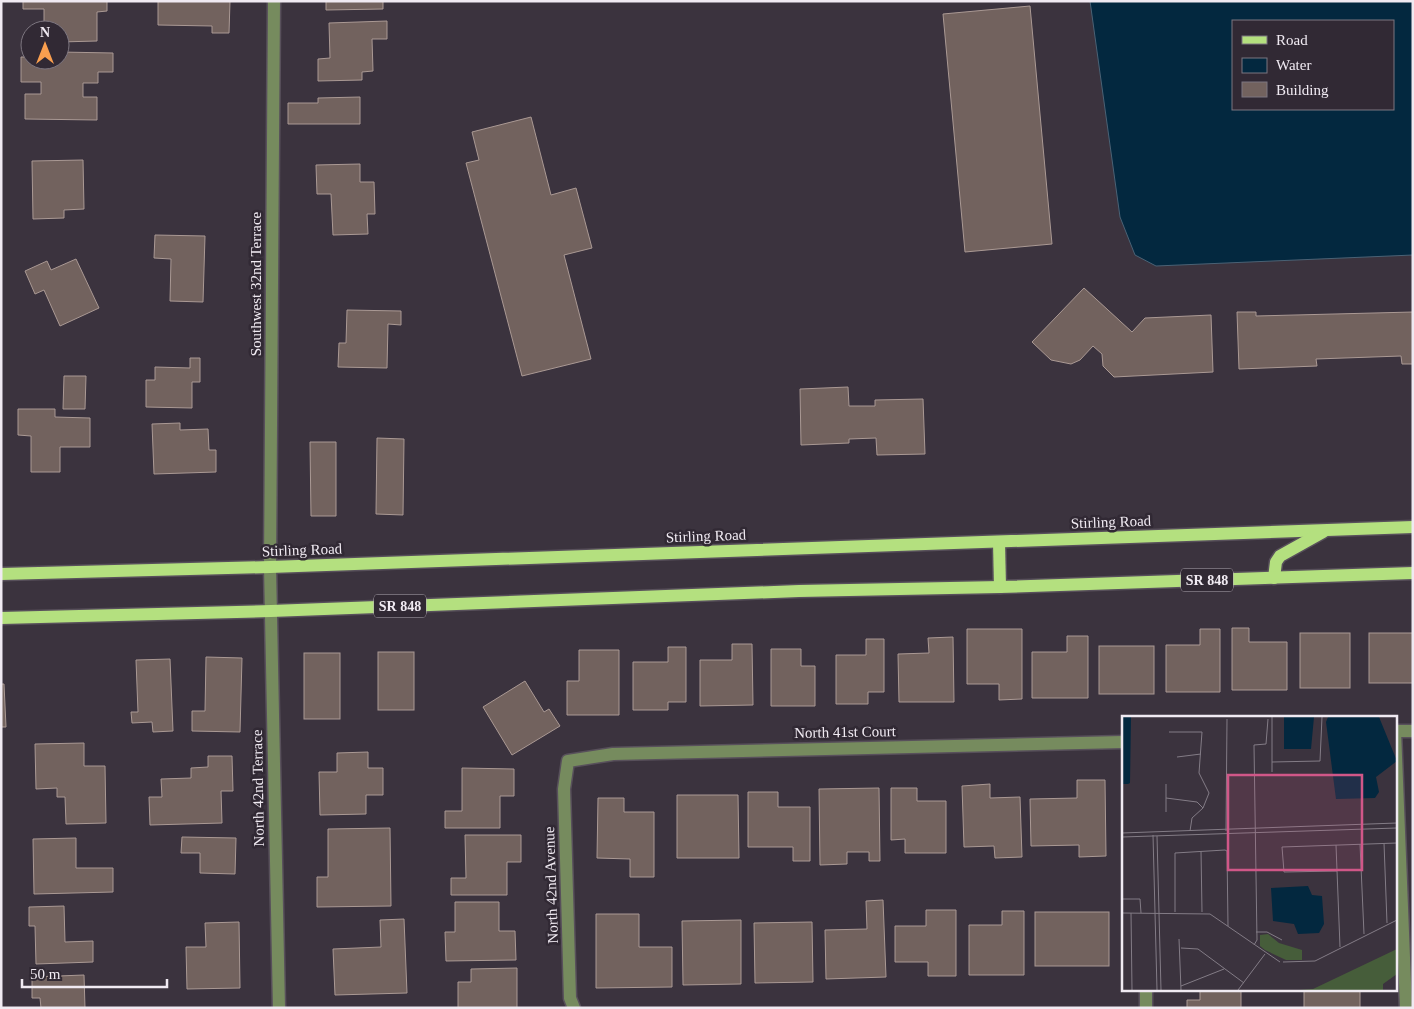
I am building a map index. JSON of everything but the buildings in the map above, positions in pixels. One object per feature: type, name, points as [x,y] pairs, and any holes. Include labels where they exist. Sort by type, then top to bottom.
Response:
[{"type":"main road","name":"Stirling Road","points":[[1,574],[270,568],[1413,527]]},
{"type":"main road","points":[[1274,578],[1276,562],[1280,556],[1327,530]]},
{"type":"main road","points":[[1000,542],[1000,587]]},
{"type":"main road","name":"SR 848","points":[[1,618],[271,611],[799,591],[1000,587],[1413,573]]},
{"type":"street","name":"Southwest 32nd Terrace","points":[[270,568],[274,1]]},
{"type":"street","name":"North 42nd Terrace","points":[[270,568],[279,1008]]},
{"type":"street","points":[[1396,732],[1413,731]]},
{"type":"street","name":"North 41st Court","points":[[568,761],[613,754],[1122,742]]},
{"type":"street","points":[[1396,757],[1406,1008]]},
{"type":"street","name":"North 42nd Avenue","points":[[568,761],[564,789],[570,998],[574,1008]]},
{"type":"street","points":[[1146,992],[1146,1008]]},
{"type":"water","points":[[1090,1],[1413,1],[1413,255],[1156,266],[1135,255],[1120,217]]}]
